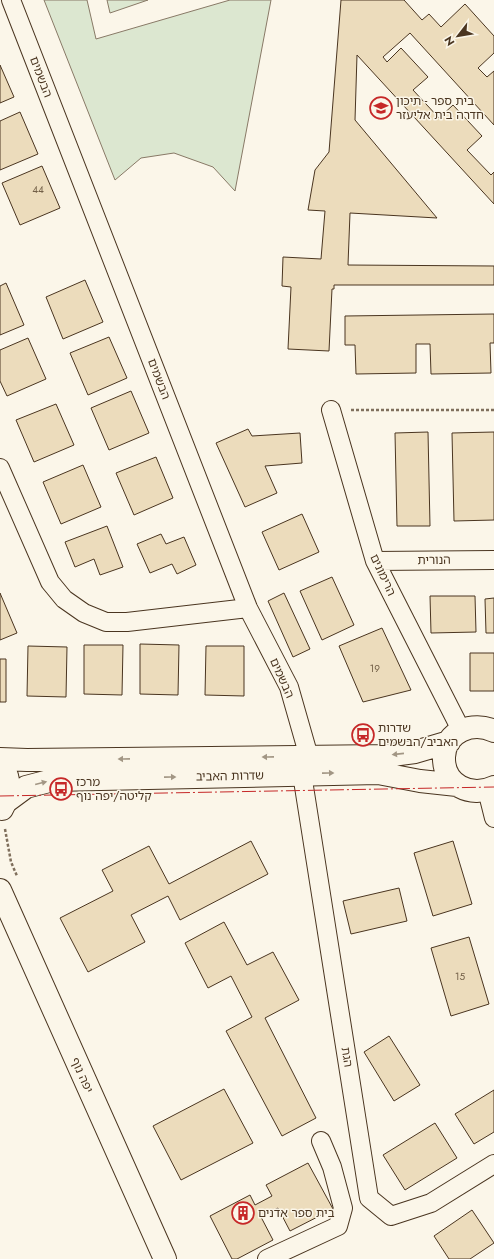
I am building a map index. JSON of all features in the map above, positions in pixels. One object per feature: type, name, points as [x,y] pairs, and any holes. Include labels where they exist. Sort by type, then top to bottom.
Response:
[{"type":"street","name":"הבשמים","points":[[11,0],[248,608],[289,687],[305,765]]},
{"type":"street","name":"הרימונים","points":[[331,410],[375,561],[455,736]]},
{"type":"street","points":[[0,468],[50,582],[64,600],[84,613],[106,622],[127,622],[248,608]]},
{"type":"street","name":"הנורית","points":[[375,561],[494,560]]},
{"type":"street","name":"שדרות האביב","points":[[3,806],[26,787],[39,782],[305,765],[415,752],[455,736],[472,726],[483,727],[494,731]]},
{"type":"street","points":[[455,736],[444,757],[445,767],[450,777],[457,785]]},
{"type":"street","name":"שדרות האביב","points":[[0,759],[305,765],[378,773],[420,781],[457,785],[472,791],[491,789]]},
{"type":"street","points":[[0,764],[8,778],[9,790],[3,806]]},
{"type":"street","name":"הגת","points":[[305,765],[369,1198],[391,1216],[431,1203],[494,1164]]},
{"type":"street","points":[[491,789],[494,818]]},
{"type":"street","name":"יפה נוף","points":[[0,890],[165,1259]]},
{"type":"street","points":[[266,1259],[338,1226],[343,1208],[332,1167],[321,1141]]},
{"type":"path","points":[[331,410],[494,410]]},
{"type":"green space","points":[[44,0],[87,0],[96,39],[230,0],[271,0],[235,191],[213,167],[174,153],[141,158],[115,180]]},
{"type":"green space","points":[[107,0],[148,0],[110,13]]},
{"type":"building","points":[[341,0],[404,0],[422,20],[429,14],[441,27],[465,4],[494,36],[494,53],[478,68],[487,77],[494,71],[494,125],[410,33],[383,57],[387,62],[401,48],[428,77],[413,90],[439,118],[453,105],[482,136],[467,150],[491,175],[494,172],[494,204],[357,55],[355,120],[437,218],[350,213],[348,265],[494,266],[494,285],[334,285],[334,289],[332,289],[329,351],[288,349],[291,287],[282,286],[283,257],[321,259],[325,211],[308,210],[315,170],[329,152]]},
{"type":"building","points":[[0,65],[14,97],[0,103]]},
{"type":"building","points":[[20,112],[38,154],[0,170],[0,121]]},
{"type":"building","points":[[42,166],[60,208],[20,225],[2,183]]},
{"type":"building","points":[[85,280],[103,322],[63,339],[46,297]]},
{"type":"building","points":[[6,283],[24,325],[0,335],[0,286]]},
{"type":"building","points":[[494,314],[494,343],[490,343],[491,373],[431,374],[430,344],[416,344],[416,373],[356,374],[355,345],[345,345],[345,316]]},
{"type":"building","points":[[109,337],[127,378],[88,395],[70,353]]},
{"type":"building","points":[[28,338],[46,379],[7,396],[0,381],[0,350]]},
{"type":"building","points":[[131,391],[149,433],[109,450],[91,408]]},
{"type":"building","points":[[56,404],[74,445],[34,462],[16,420]]},
{"type":"building","points":[[248,429],[252,436],[300,433],[302,463],[265,466],[277,493],[245,507],[216,443]]},
{"type":"building","points":[[428,432],[430,526],[397,526],[395,433]]},
{"type":"building","points":[[494,432],[494,520],[454,521],[452,433]]},
{"type":"building","points":[[156,457],[173,498],[134,515],[116,473]]},
{"type":"building","points":[[83,465],[101,507],[61,524],[43,482]]},
{"type":"building","points":[[302,514],[319,552],[279,570],[262,532]]},
{"type":"building","points":[[107,526],[123,567],[100,575],[94,559],[75,567],[65,542]]},
{"type":"building","points":[[161,534],[166,544],[184,537],[196,565],[177,574],[172,564],[150,573],[137,544]]},
{"type":"building","points":[[332,577],[354,625],[322,640],[300,591]]},
{"type":"building","points":[[0,593],[17,633],[0,640]]},
{"type":"building","points":[[284,593],[310,649],[293,657],[268,601]]},
{"type":"building","points":[[430,596],[475,596],[476,632],[431,633]]},
{"type":"building","points":[[494,598],[494,633],[486,633],[485,599]]},
{"type":"building","points":[[382,628],[411,690],[363,702],[339,646]]},
{"type":"building","points":[[140,644],[179,645],[178,695],[140,694]]},
{"type":"building","points":[[84,645],[123,645],[122,695],[84,694]]},
{"type":"building","points":[[28,646],[67,647],[66,697],[27,696]]},
{"type":"building","points":[[206,646],[244,646],[244,696],[205,695]]},
{"type":"building","points":[[470,653],[494,653],[494,691],[470,691]]},
{"type":"building","points":[[0,659],[6,659],[6,702],[0,702]]},
{"type":"building","points":[[251,841],[268,874],[180,920],[168,896],[131,915],[145,942],[88,972],[60,918],[113,891],[102,870],[149,846],[169,884]]},
{"type":"building","points":[[453,841],[472,904],[433,916],[414,853]]},
{"type":"building","points":[[399,888],[407,921],[351,934],[343,901]]},
{"type":"building","points":[[224,922],[247,965],[273,952],[299,1000],[265,1018],[316,1118],[282,1136],[226,1031],[252,1017],[231,976],[208,988],[185,943]]},
{"type":"building","points":[[469,937],[489,1004],[451,1016],[431,948]]},
{"type":"building","points":[[389,1036],[420,1085],[394,1101],[364,1052]]},
{"type":"building","points":[[224,1089],[253,1143],[181,1180],[153,1126]]},
{"type":"building","points":[[494,1090],[494,1132],[474,1144],[455,1114]]},
{"type":"building","points":[[435,1123],[457,1158],[405,1190],[383,1155]]},
{"type":"building","name":"בית ספר אדנים","points":[[308,1163],[333,1209],[290,1231],[278,1208],[261,1217],[273,1240],[237,1259],[232,1259],[210,1216],[250,1195],[255,1205],[272,1196],[266,1185]]},
{"type":"building","points":[[472,1210],[494,1243],[470,1259],[449,1259],[434,1236]]},
{"type":"power","points":[[0,796],[494,787]]},
{"type":"place","name":"בית ספר - תיכון חדרה בית אליעזר","points":[[381,108]]},
{"type":"place","name":"שדרות האביב/הבשמים","points":[[363,735]]},
{"type":"place","name":"מרכז קליטה/יפה נוף","points":[[61,789]]},
{"type":"place","name":"בית ספר אדנים","points":[[243,1213]]}]
